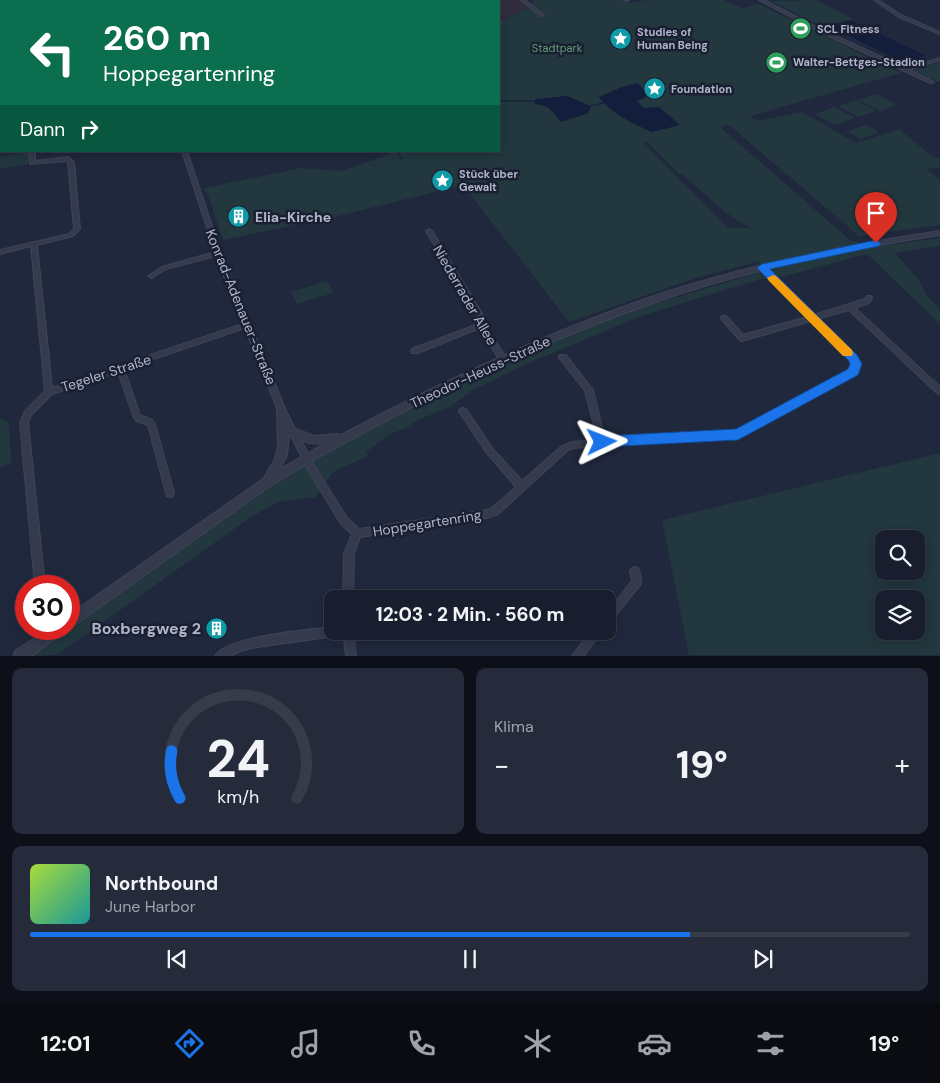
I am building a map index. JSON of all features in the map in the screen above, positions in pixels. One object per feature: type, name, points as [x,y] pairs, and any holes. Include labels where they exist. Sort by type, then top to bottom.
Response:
[{"type":"street","points":[[523,0],[542,15]]},
{"type":"street","points":[[761,0],[819,30],[932,82]]},
{"type":"street","points":[[876,0],[900,16],[940,33]]},
{"type":"street","points":[[905,70],[940,59]]},
{"type":"street","points":[[0,252],[71,235],[78,226],[71,162],[68,159],[62,159],[32,163],[32,152]]},
{"type":"street","name":"Konrad-Adenauer-Straße","points":[[184,152],[218,253],[282,411],[307,458]]},
{"type":"street","name":"Niederrader Allee","points":[[428,231],[480,316],[481,325],[503,359]]},
{"type":"street","name":"Theodor-Heuss-Straße","points":[[80,614],[263,485],[307,458],[503,359],[629,308],[694,286],[839,250],[940,233]]},
{"type":"street","name":"Tegeler Straße","points":[[34,243],[49,392],[248,325]]},
{"type":"street","points":[[151,276],[164,268],[218,253]]},
{"type":"street","name":"Hoppegartenring","points":[[307,458],[344,522],[357,534],[488,514],[499,508],[565,448],[582,443],[738,434],[854,372],[856,364],[853,358],[762,268]]},
{"type":"street","points":[[724,318],[742,338],[850,307],[869,298]]},
{"type":"street","points":[[850,307],[940,391]]},
{"type":"street","points":[[415,351],[481,325]]},
{"type":"street","points":[[563,357],[589,390],[602,442]]},
{"type":"street","points":[[120,368],[136,416],[151,424],[170,493]]},
{"type":"street","points":[[39,575],[24,423],[28,413],[49,392]]},
{"type":"street","points":[[263,485],[276,468],[282,456],[285,438],[282,411]]},
{"type":"street","points":[[463,411],[494,456],[522,486]]},
{"type":"street","points":[[291,431],[315,441],[346,437]]},
{"type":"street","points":[[348,590],[349,554],[357,534]]},
{"type":"street","points":[[616,608],[636,582],[636,571]]},
{"type":"street","points":[[220,656],[227,650],[247,643],[324,633]]},
{"type":"street","points":[[20,656],[43,640]]},
{"type":"street","points":[[349,640],[351,656]]},
{"type":"street","points":[[577,656],[590,640]]},
{"type":"shaded area","points":[[500,0],[521,0],[531,7],[500,22]]},
{"type":"green space","name":"Stadtpark","points":[[533,0],[625,0],[629,3],[646,0],[724,0],[742,8],[759,4],[901,73],[750,116],[757,121],[802,112],[856,143],[899,129],[934,158],[940,158],[940,167],[926,169],[940,180],[940,225],[859,236],[729,125],[720,127],[850,240],[875,247],[940,238],[940,246],[895,253],[918,279],[928,297],[940,309],[940,324],[867,254],[786,276],[761,279],[641,316],[529,363],[473,390],[450,407],[411,423],[412,426],[390,434],[366,452],[368,456],[333,472],[316,497],[278,502],[251,517],[80,639],[80,620],[255,496],[383,421],[550,341],[623,313],[758,273],[760,261],[696,278],[569,322],[463,185],[334,217],[223,240],[207,192],[201,189],[300,168],[340,171],[390,154],[389,152],[500,152],[500,22],[532,6]],"holes":[[[622,87],[644,108],[668,116],[679,125],[652,132],[612,92]],[[567,96],[589,106],[556,114],[548,107],[534,103],[536,99]],[[647,142],[679,174],[682,174],[725,212],[750,228],[728,228],[644,143]]]},
{"type":"green space","points":[[817,0],[853,19],[823,27],[771,1]]},
{"type":"green space","points":[[940,62],[940,83],[914,71],[915,70]]},
{"type":"green space","points":[[876,94],[897,105],[880,111],[858,100]]},
{"type":"green space","points":[[856,100],[876,111],[858,117],[838,106]]},
{"type":"green space","points":[[834,107],[855,118],[835,125],[815,114]]},
{"type":"green space","points":[[866,125],[879,132],[860,139],[847,131]]},
{"type":"green space","points":[[31,152],[28,164],[0,169],[0,157]]},
{"type":"green space","points":[[327,281],[333,293],[297,304],[291,292]]},
{"type":"green space","points":[[0,419],[9,422],[11,463],[0,467]]},
{"type":"green space","points":[[940,453],[940,655],[689,655],[662,520]]},
{"type":"green space","points":[[52,640],[78,640],[57,655],[29,656]]},
{"type":"water","points":[[851,21],[925,55],[910,59],[895,58],[832,28],[832,25]]},
{"type":"water","points":[[638,83],[645,91],[646,97],[637,101],[644,108],[659,107],[680,125],[652,132],[616,113],[599,97],[622,87]]},
{"type":"water","points":[[567,96],[590,106],[588,113],[561,122],[548,107],[534,103],[536,99]]},
{"type":"waterway","points":[[918,74],[940,84]]},
{"type":"waterway","points":[[500,101],[535,101]]},
{"type":"waterway","points":[[590,106],[603,103]]},
{"type":"waterway","points":[[398,152],[402,159]]},
{"type":"slow traffic","points":[[773,278],[847,353]]},
{"type":"place","name":"SCL Fitness","points":[[801,29]]},
{"type":"place","name":"Studies of Human Being","points":[[621,38]]},
{"type":"place","name":"Walter-Bettges-Stadion","points":[[777,62]]},
{"type":"place","name":"Foundation","points":[[655,89]]},
{"type":"place","name":"Stück über Gewalt","points":[[443,180]]},
{"type":"place","name":"Elia-Kirche","points":[[239,217]]},
{"type":"place","name":"Boxbergweg 2","points":[[217,628]]},
{"type":"route","points":[[602,442],[738,434],[854,372],[856,364],[853,358],[762,268],[876,243]]}]
